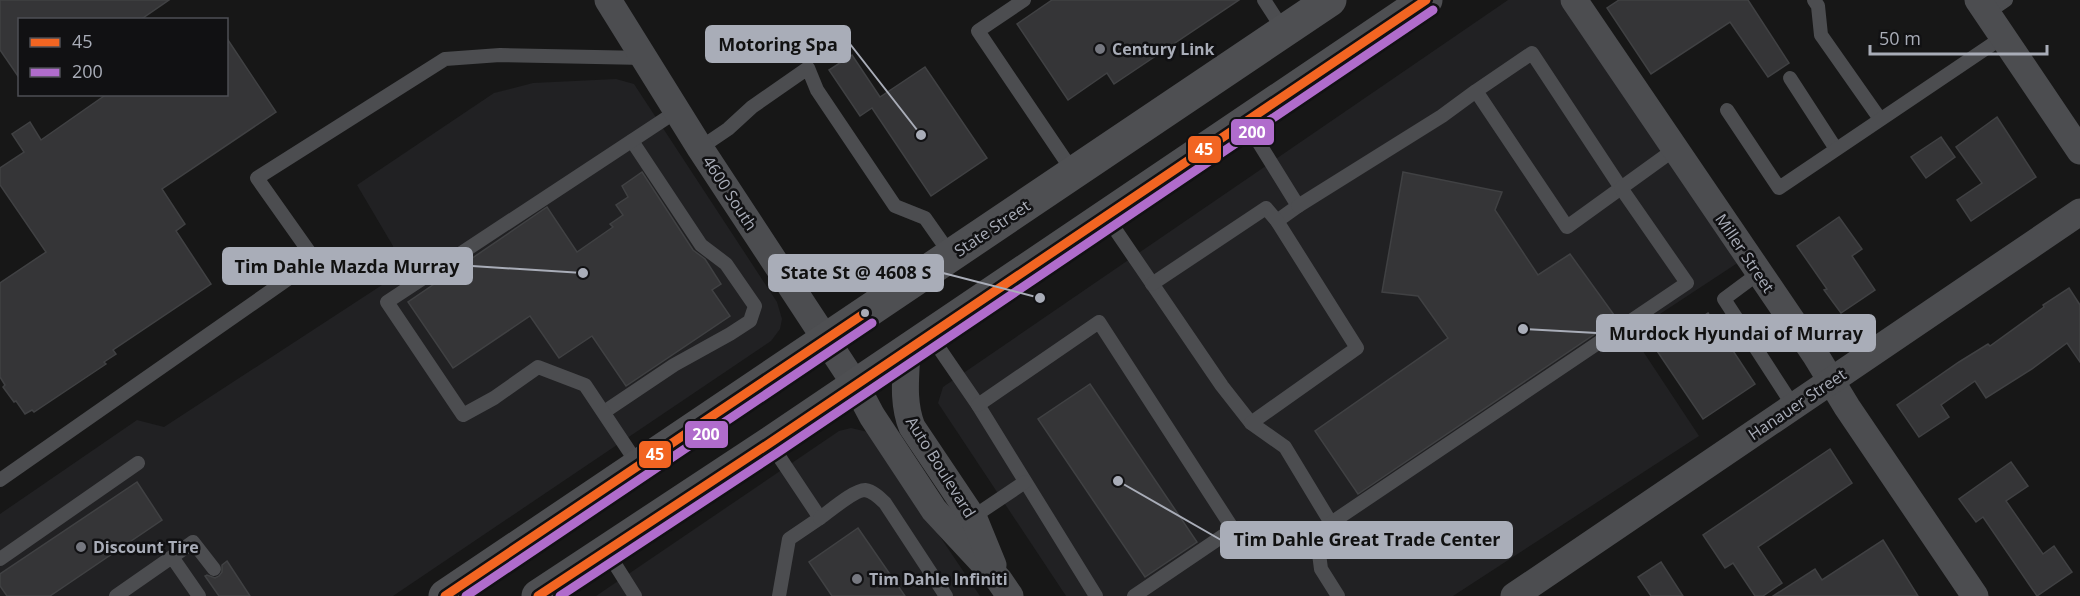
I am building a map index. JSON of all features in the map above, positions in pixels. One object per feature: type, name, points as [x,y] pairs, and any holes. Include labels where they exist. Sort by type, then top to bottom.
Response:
[{"type":"main road","name":"State Street","points":[[445,596],[1330,0]]},
{"type":"main road","points":[[538,596],[770,443],[1426,0]]},
{"type":"street","name":"Miller Street","points":[[1574,0],[1975,596]]},
{"type":"street","name":"4600 South","points":[[614,2],[700,148],[855,384]]},
{"type":"street","points":[[1990,4],[2003,37],[2080,151]]},
{"type":"street","name":"Hanauer Street","points":[[1514,596],[2080,212]]},
{"type":"street","name":"Auto Boulevard","points":[[918,342],[905,394],[912,427],[973,517],[1005,588]]},
{"type":"street","name":"Auto Boulevard","points":[[855,384],[872,416],[934,510],[1005,588]]},
{"type":"lane","points":[[1024,0],[978,31],[1074,173]]},
{"type":"lane","points":[[1264,0],[1284,31]]},
{"type":"lane","points":[[1814,0],[1818,6],[1821,35],[1880,119]]},
{"type":"lane","points":[[1728,110],[1779,188],[2003,37]]},
{"type":"lane","points":[[1277,221],[1442,116],[1532,53],[1687,283],[1331,523],[1318,546],[1321,569],[1338,596]]},
{"type":"lane","points":[[0,480],[315,260],[257,178],[445,59],[500,55],[645,58]]},
{"type":"lane","points":[[700,148],[728,129],[752,106],[807,68],[817,90],[895,206],[925,218],[951,255]]},
{"type":"lane","points":[[1790,78],[1836,149]]},
{"type":"lane","points":[[1476,91],[1567,227],[1675,149]]},
{"type":"lane","points":[[639,466],[585,385],[538,367],[494,398],[463,415],[387,303],[677,111]]},
{"type":"lane","points":[[1246,122],[1298,206]]},
{"type":"lane","points":[[604,412],[674,365],[750,321],[755,306],[726,264],[701,245],[632,141]]},
{"type":"lane","points":[[1152,284],[1266,208],[1277,221],[1357,348],[1251,423]]},
{"type":"lane","points":[[1106,216],[1222,386],[1251,423],[1285,447],[1331,523]]},
{"type":"lane","points":[[1759,273],[1724,299],[1794,407]]},
{"type":"lane","points":[[978,405],[1099,322],[1233,530],[1134,596]]},
{"type":"lane","points":[[918,342],[978,405],[1096,596]]},
{"type":"lane","points":[[770,443],[820,518]]},
{"type":"lane","points":[[0,558],[138,463]]},
{"type":"lane","points":[[973,517],[1025,482]]},
{"type":"lane","points":[[779,596],[789,539],[856,493],[865,490],[878,496],[885,503],[946,596]]},
{"type":"lane","points":[[116,596],[193,542],[214,570]]},
{"type":"lane","points":[[606,550],[635,596]]},
{"type":"lane","points":[[172,556],[199,596]]},
{"type":"shaded area","points":[[1508,0],[1560,0],[1739,262],[1631,333],[1699,436],[1453,596],[1066,596],[938,403],[943,387]]},
{"type":"shaded area","points":[[616,79],[634,84],[777,302],[782,319],[780,329],[771,341],[393,596],[0,596],[0,514],[137,420],[164,427],[382,285],[392,274],[395,262],[393,246],[357,185],[494,93],[533,83]]},
{"type":"shaded area","points":[[851,428],[868,432],[879,446],[980,596],[596,596],[839,431]]},
{"type":"building","points":[[0,0],[169,0],[143,18],[18,18],[18,76],[0,50]]},
{"type":"building","name":"Century Link","points":[[1052,0],[1239,0],[1114,84],[1107,73],[1068,100],[1017,24]]},
{"type":"building","points":[[1619,0],[1748,0],[1789,63],[1768,77],[1730,22],[1651,74],[1607,8]]},
{"type":"building","points":[[228,40],[276,112],[162,189],[185,224],[176,231],[211,284],[113,350],[116,354],[104,362],[106,364],[34,412],[32,410],[25,414],[3,387],[5,385],[0,377],[0,283],[46,252],[0,185],[0,168],[24,152],[12,134],[30,122],[41,140],[104,96],[228,96]]},
{"type":"building","points":[[852,55],[880,97],[925,67],[987,158],[931,196],[872,108],[860,116],[829,70]]},
{"type":"building","points":[[1997,117],[2036,177],[1971,221],[1957,200],[1982,183],[1956,147]]},
{"type":"building","points":[[1941,137],[1955,157],[1926,178],[1911,157]]},
{"type":"building","points":[[642,172],[693,250],[705,259],[721,284],[712,290],[730,316],[626,386],[592,336],[559,358],[530,316],[453,368],[408,302],[547,207],[577,252],[613,227],[610,224],[623,215],[616,205],[628,197],[622,186]]},
{"type":"building","points":[[1403,172],[1502,192],[1495,210],[1538,275],[1570,254],[1617,319],[1358,494],[1315,431],[1448,338],[1418,296],[1382,292]]},
{"type":"building","points":[[1839,217],[1862,249],[1852,256],[1875,290],[1841,313],[1797,246]]},
{"type":"building","points":[[2069,288],[2080,305],[2080,362],[2067,343],[2032,369],[1986,398],[1975,381],[1941,405],[1949,417],[1919,437],[1897,405],[1959,362],[1988,344],[1990,346]]},
{"type":"building","points":[[1708,313],[1755,384],[1703,419],[1655,348]]},
{"type":"building","points":[[1090,384],[1197,542],[1145,577],[1038,419]]},
{"type":"building","points":[[1830,449],[1852,483],[1758,547],[1782,583],[1763,596],[1755,596],[1733,563],[1725,568],[1703,535]]},
{"type":"building","points":[[2011,462],[2028,486],[2006,501],[2043,554],[2054,546],[2072,572],[2037,596],[1983,517],[1976,522],[1959,499]]},
{"type":"building","name":"Discount Tire","points":[[137,482],[162,520],[50,596],[7,596],[0,586],[0,574]]},
{"type":"building","name":"Tim Dahle Infiniti","points":[[858,528],[905,596],[832,596],[809,562]]},
{"type":"building","points":[[1883,540],[1918,596],[1773,596],[1815,569],[1822,580]]},
{"type":"building","points":[[227,561],[250,596],[219,596],[205,576],[215,578],[219,576],[222,572],[222,565]]},
{"type":"building","points":[[1661,562],[1683,596],[1651,596],[1638,577]]},
{"type":"transit line","name":"45","points":[[538,596],[770,443],[1426,0]]},
{"type":"transit line","name":"200","points":[[560,596],[777,453],[1433,10]]},
{"type":"transit line","name":"45","points":[[445,596],[865,313]]},
{"type":"transit line","name":"200","points":[[466,596],[872,323]]},
{"type":"place","name":"Century Link","points":[[1100,49]]},
{"type":"place","name":"Motoring Spa","points":[[921,135]]},
{"type":"place","name":"Tim Dahle Mazda Murray","points":[[583,273]]},
{"type":"place","name":"State St @ 4608 S","points":[[1040,298]]},
{"type":"place","name":"Murdock Hyundai of Murray","points":[[1523,329]]},
{"type":"place","name":"Tim Dahle Great Trade Center","points":[[1118,481]]},
{"type":"place","name":"Discount Tire","points":[[81,547]]},
{"type":"place","name":"Tim Dahle Infiniti","points":[[857,579]]}]
